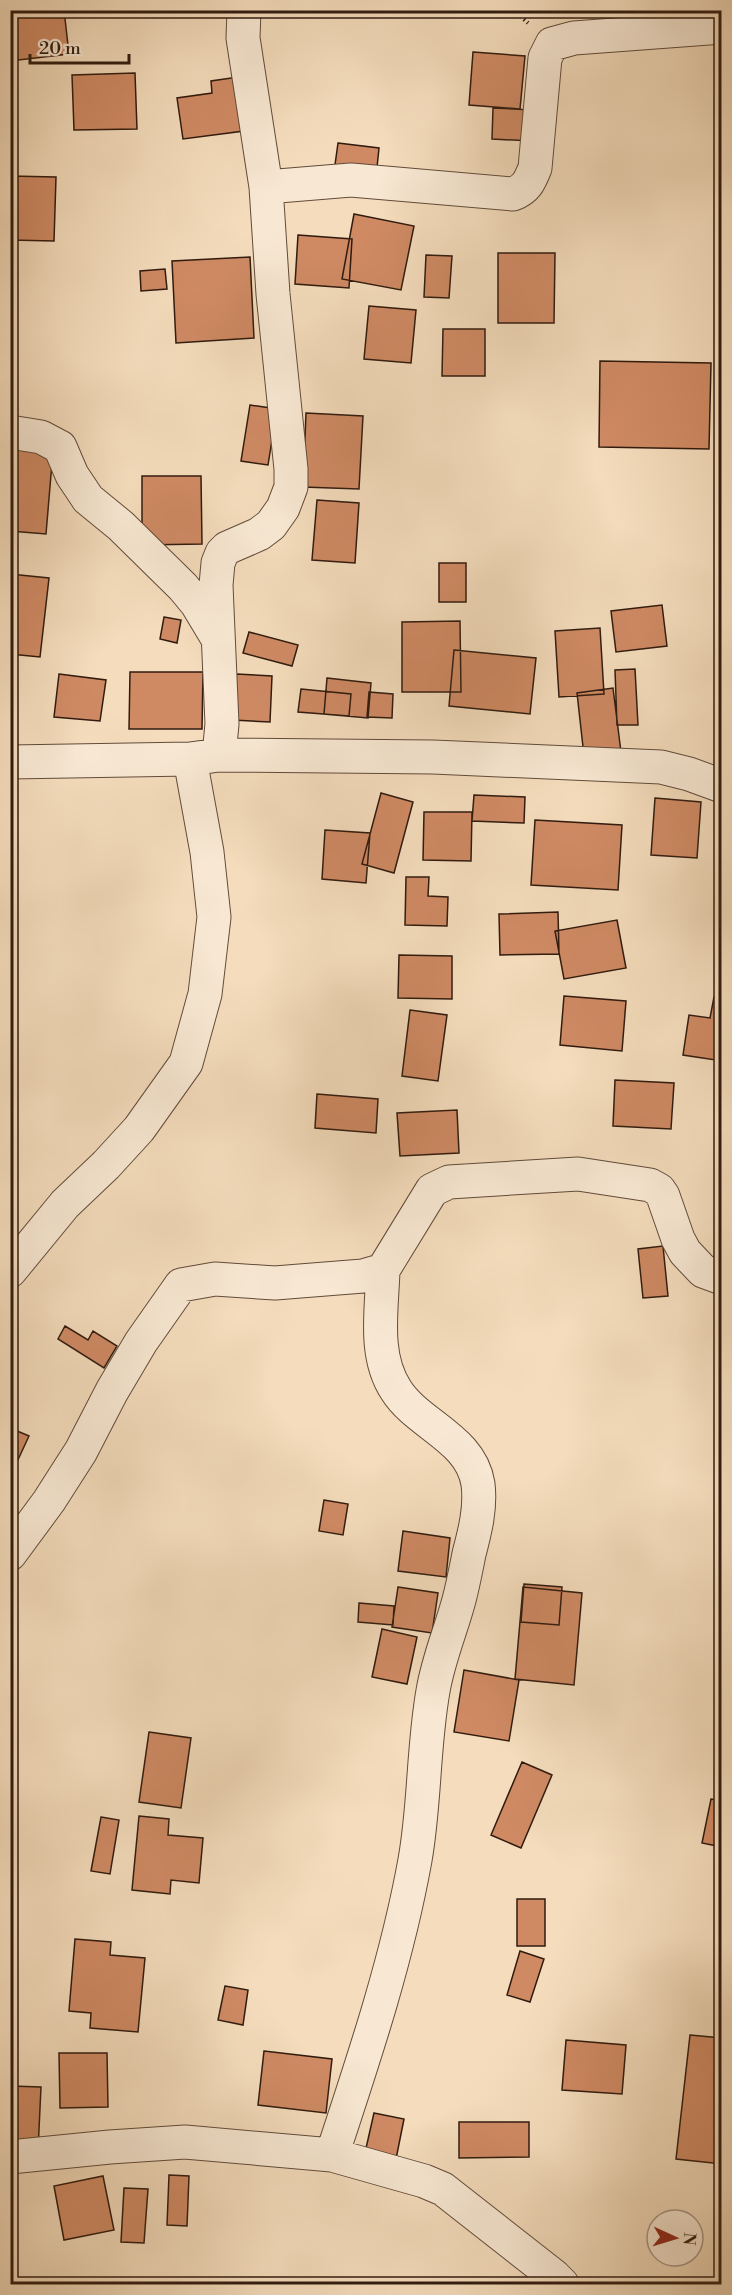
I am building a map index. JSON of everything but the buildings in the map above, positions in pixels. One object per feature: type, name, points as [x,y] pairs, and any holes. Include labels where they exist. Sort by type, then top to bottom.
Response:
[{"type":"street","points":[[10,1271],[65,1204],[139,1129],[186,1063],[205,994],[214,917],[207,852],[205,757],[222,724],[216,585],[218,563],[227,548],[259,534],[271,525],[283,508],[291,487],[273,294],[266,187],[243,38],[244,10]]},
{"type":"street","points":[[266,187],[351,180],[513,194],[521,191],[529,183],[535,168],[545,57],[552,44],[574,38],[722,27]]},
{"type":"street","points":[[10,432],[41,437],[60,447],[72,475],[88,499],[121,526],[183,587],[197,604],[218,640]]},
{"type":"street","points":[[10,762],[205,757],[433,757],[661,767],[722,786]]},
{"type":"street","points":[[332,2155],[363,2058],[404,1914],[416,1857],[433,1689],[459,1600],[476,1528],[478,1504],[478,1485],[474,1471],[464,1455],[446,1434],[413,1409],[396,1391],[386,1367],[381,1344],[383,1270],[432,1190],[449,1182],[578,1174],[639,1182],[659,1190],[685,1252],[704,1271],[722,1278]]},
{"type":"street","points":[[10,1554],[49,1501],[81,1451],[141,1342],[181,1285],[214,1279],[275,1283],[363,1276],[383,1270]]},
{"type":"street","points":[[10,2157],[185,2142],[332,2155],[424,2181],[442,2189],[562,2284]]}]
